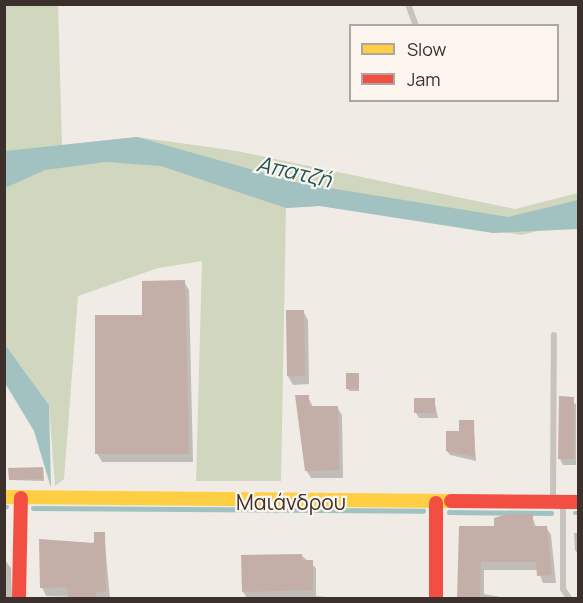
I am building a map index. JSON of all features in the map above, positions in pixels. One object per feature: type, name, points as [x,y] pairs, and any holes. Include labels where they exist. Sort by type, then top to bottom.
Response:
[{"type":"main road","name":"Μαιάνδρου","points":[[4,497],[436,503],[579,502]]},
{"type":"main road","points":[[19,598],[21,498]]},
{"type":"main road","points":[[436,503],[436,598]]},
{"type":"lane","points":[[408,4],[415,24]]},
{"type":"lane","points":[[554,335],[558,502],[563,589],[569,598]]},
{"type":"green space","points":[[4,5],[58,5],[62,145],[137,137],[237,151],[515,209],[578,193],[578,220],[522,235],[320,206],[286,208],[281,481],[196,481],[202,261],[158,268],[78,296],[64,479],[55,486],[49,405],[5,344]]},
{"type":"water","points":[[137,137],[299,183],[508,217],[578,200],[578,229],[493,233],[320,206],[286,208],[161,166],[106,162],[45,170],[5,188],[5,151]]},
{"type":"water","points":[[4,343],[49,405],[51,488],[34,431],[5,383]]},
{"type":"building","points":[[185,280],[189,454],[95,454],[95,315],[142,315],[142,281]]},
{"type":"building","points":[[286,310],[304,310],[305,376],[287,376]]},
{"type":"building","points":[[346,373],[359,373],[359,389],[346,389]]},
{"type":"building","points":[[295,395],[309,395],[309,406],[338,406],[339,470],[305,471]]},
{"type":"building","points":[[559,396],[574,397],[574,459],[558,459]]},
{"type":"building","points":[[414,398],[435,398],[435,413],[414,413]]},
{"type":"building","points":[[459,420],[474,420],[475,457],[446,451],[446,431],[459,431]]},
{"type":"building","points":[[43,467],[44,479],[9,480],[8,468]]},
{"type":"building","points":[[533,514],[533,526],[547,526],[552,575],[537,576],[536,562],[481,562],[480,598],[457,598],[459,526],[494,526],[494,518],[504,515]]},
{"type":"building","points":[[94,532],[105,532],[106,592],[96,592],[96,598],[69,598],[67,587],[40,588],[39,539],[94,543]]},
{"type":"building","points":[[302,554],[302,560],[313,560],[313,590],[242,592],[241,555]]},
{"type":"waterway","points":[[33,508],[423,511]]},
{"type":"waterway","points":[[449,512],[551,513]]},
{"type":"traffic: slow","points":[[4,497],[451,501]]},
{"type":"traffic: jam","points":[[19,598],[21,498]]},
{"type":"traffic: jam","points":[[451,501],[578,502]]},
{"type":"traffic: jam","points":[[436,503],[436,598]]},
{"type":"water label","name":"Απατζή","points":[[294,172]]}]
